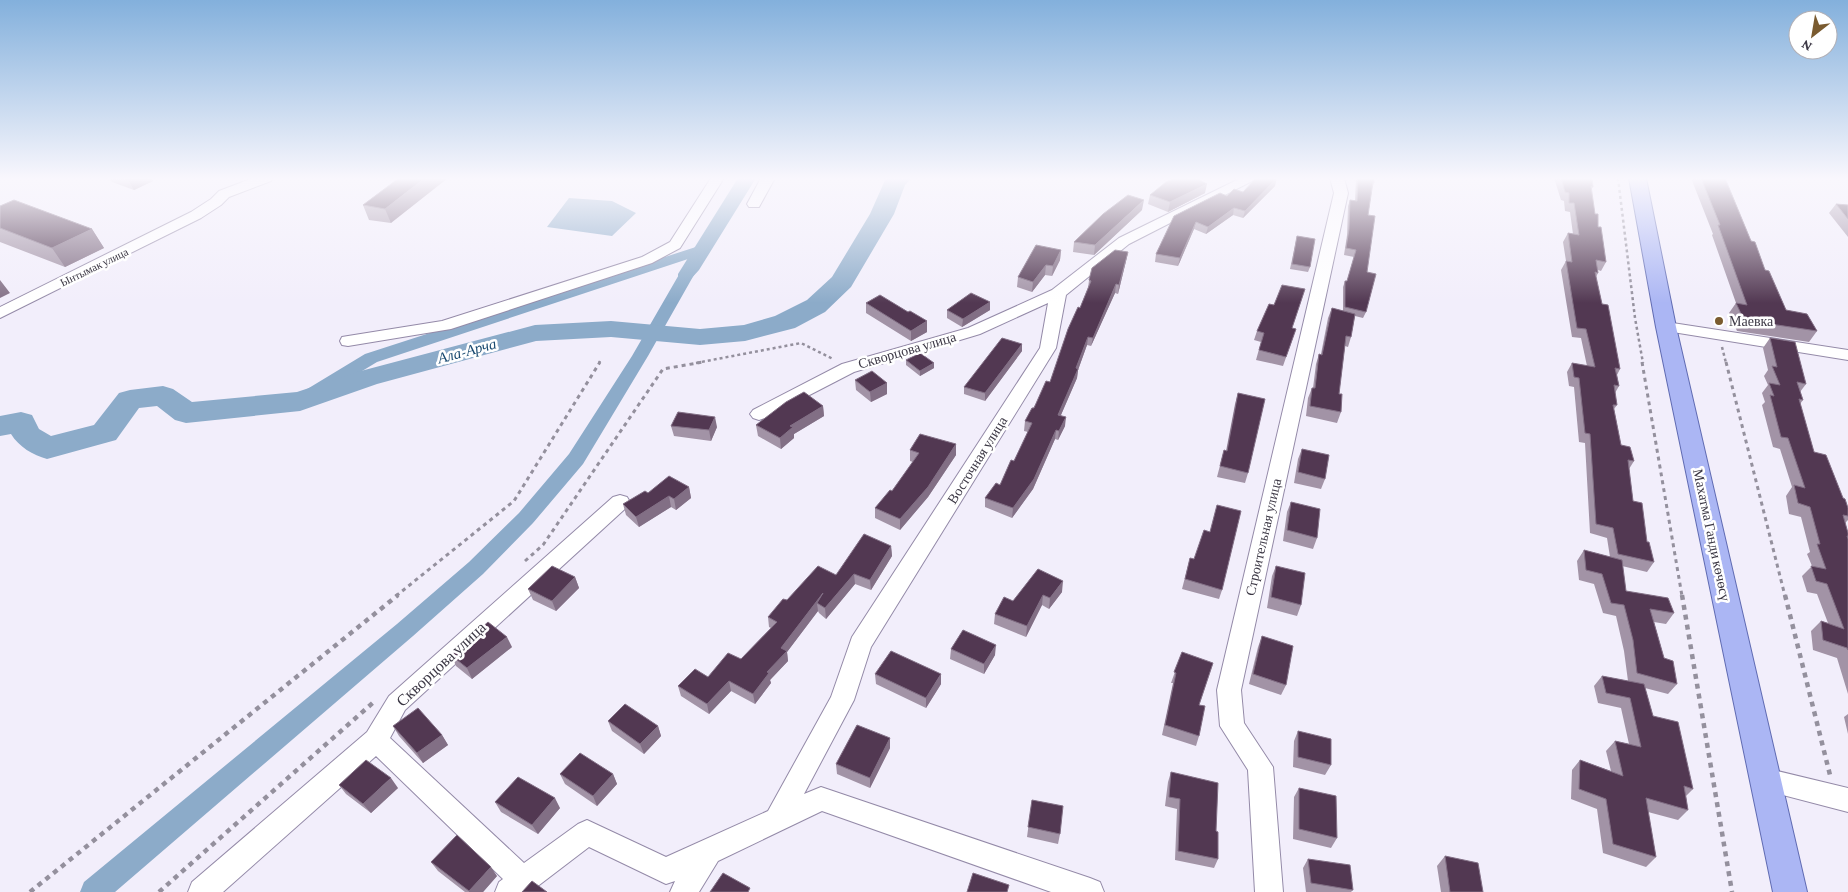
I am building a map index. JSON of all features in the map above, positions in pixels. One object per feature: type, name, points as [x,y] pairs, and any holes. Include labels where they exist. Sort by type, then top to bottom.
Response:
[{"type":"main road","name":"Махатма Ганди көчөсү","points":[[1645,220],[1666,327],[1790,892]]},
{"type":"street","name":"Ынтымак улица","points":[[0,313],[187,220]]},
{"type":"street","points":[[348,341],[445,326],[647,260],[676,245],[692,220]]},
{"type":"street","points":[[1058,293],[1124,241],[1167,220]]},
{"type":"street","name":"Строительная улица","points":[[1269,892],[1260,766],[1232,726],[1229,690],[1335,220]]},
{"type":"street","name":"Скворцова улица","points":[[759,414],[848,368],[974,331],[1058,293]]},
{"type":"street","name":"Восточная улица","points":[[776,820],[842,700],[860,644],[1048,348],[1058,293]]},
{"type":"street","points":[[1666,327],[1848,355]]},
{"type":"street","name":"Скворцова улица","points":[[202,892],[376,740],[397,703],[620,502]]},
{"type":"street","points":[[376,740],[516,886],[587,833],[666,871],[821,799],[1090,892]]},
{"type":"street","points":[[1765,780],[1842,798]]},
{"type":"street","points":[[684,892],[708,852]]},
{"type":"path","points":[[1623,220],[1635,318],[1732,892]]},
{"type":"path","points":[[1719,335],[1842,798]]},
{"type":"path","points":[[521,565],[543,545],[664,369],[801,343],[848,368]]},
{"type":"path","points":[[30,892],[514,501],[600,361]]},
{"type":"path","points":[[159,892],[382,694]]},
{"type":"water","points":[[553,220],[629,220],[612,236],[547,227]]},
{"type":"water","points":[[712,220],[730,220],[699,270],[688,282],[678,281],[678,274]]},
{"type":"building","points":[[0,220],[67,220],[92,229],[52,248],[0,228]]},
{"type":"building","points":[[1097,220],[1123,220],[1095,245],[1074,242]]},
{"type":"building","points":[[1172,220],[1218,220],[1208,227],[1196,222],[1180,258],[1156,254]]},
{"type":"building","points":[[1349,220],[1374,220],[1367,272],[1376,274],[1366,312],[1345,307],[1345,281],[1347,281],[1356,250],[1346,248]]},
{"type":"building","points":[[1577,220],[1598,220],[1598,227],[1601,227],[1606,262],[1596,260],[1598,273],[1595,272],[1602,304],[1608,305],[1620,369],[1615,368],[1619,386],[1614,385],[1617,405],[1613,405],[1621,445],[1630,447],[1634,461],[1628,460],[1633,501],[1642,503],[1647,542],[1649,542],[1654,562],[1618,554],[1613,528],[1596,524],[1590,434],[1585,433],[1579,378],[1574,377],[1572,363],[1595,367],[1586,329],[1577,328],[1566,261],[1572,262],[1568,233],[1579,235]]},
{"type":"building","points":[[1718,220],[1742,220],[1751,241],[1755,242],[1765,270],[1769,271],[1786,310],[1807,314],[1817,331],[1744,320],[1736,303],[1747,305],[1718,225],[1720,225]]},
{"type":"building","points":[[1297,236],[1315,239],[1310,267],[1292,264]]},
{"type":"building","points":[[1036,245],[1061,250],[1053,266],[1046,265],[1033,282],[1018,277]]},
{"type":"building","points":[[1115,250],[1128,252],[1119,285],[1116,284],[1093,338],[1088,337],[1076,368],[1078,369],[1058,415],[1066,417],[1059,431],[1056,430],[1034,479],[1013,508],[985,498],[996,483],[1000,485],[1011,460],[1014,461],[1032,423],[1025,421],[1032,408],[1034,408],[1046,381],[1050,382],[1068,329],[1078,307],[1080,308],[1091,281],[1089,280],[1092,268]]},
{"type":"building","points":[[1282,285],[1305,289],[1292,328],[1296,329],[1286,357],[1259,350],[1264,333],[1257,331],[1269,304],[1274,305]]},
{"type":"building","points":[[971,293],[990,302],[963,319],[947,310]]},
{"type":"building","points":[[880,295],[927,321],[911,331],[866,303]]},
{"type":"building","points":[[1332,308],[1355,314],[1351,337],[1346,336],[1339,394],[1342,394],[1341,412],[1310,406],[1312,388],[1315,388],[1319,354],[1322,355]]},
{"type":"building","points":[[1002,338],[1022,344],[985,393],[964,387]]},
{"type":"building","points":[[1770,338],[1795,342],[1806,384],[1797,382],[1803,400],[1799,399],[1814,452],[1826,455],[1848,508],[1848,516],[1843,515],[1848,533],[1848,650],[1823,640],[1821,621],[1844,629],[1827,584],[1816,581],[1811,566],[1826,569],[1817,544],[1820,544],[1810,507],[1798,503],[1794,485],[1805,488],[1788,438],[1781,437],[1770,395],[1774,396],[1769,383],[1780,385],[1772,366],[1777,367]]},
{"type":"building","points":[[920,353],[934,363],[920,371],[906,360]]},
{"type":"building","points":[[872,371],[887,383],[870,392],[855,380]]},
{"type":"building","points":[[804,392],[823,406],[790,426],[793,427],[780,438],[756,425],[786,402]]},
{"type":"building","points":[[1238,393],[1265,399],[1248,473],[1220,466],[1224,450],[1227,451]]},
{"type":"building","points":[[678,412],[715,417],[709,430],[671,426]]},
{"type":"building","points":[[920,434],[956,444],[928,487],[900,519],[875,508],[890,490],[892,491],[919,453],[910,450]]},
{"type":"building","points":[[1302,449],[1329,455],[1325,479],[1298,472]]},
{"type":"building","points":[[669,476],[689,487],[674,499],[669,496],[636,517],[623,504],[645,491],[648,493]]},
{"type":"building","points":[[1291,502],[1320,509],[1317,538],[1287,530]]},
{"type":"building","points":[[1217,505],[1241,511],[1222,590],[1185,579],[1190,558],[1194,559],[1204,530],[1210,532]]},
{"type":"building","points":[[864,534],[891,546],[870,580],[854,574],[825,608],[817,603],[823,593],[781,648],[787,651],[767,672],[769,673],[753,694],[729,681],[707,704],[678,686],[695,669],[708,677],[728,653],[741,659],[777,622],[768,617],[783,599],[787,600],[818,566],[836,575]]},
{"type":"building","points":[[1584,550],[1622,560],[1626,591],[1668,598],[1674,613],[1650,609],[1664,658],[1673,661],[1677,684],[1637,673],[1633,640],[1624,605],[1611,603],[1602,574],[1586,570]]},
{"type":"building","points":[[552,566],[575,577],[552,601],[528,589]]},
{"type":"building","points":[[1276,566],[1305,573],[1301,605],[1271,597]]},
{"type":"building","points":[[1038,569],[1063,581],[1050,598],[1043,595],[1027,626],[995,614],[1004,597],[1013,601]]},
{"type":"building","points":[[488,622],[507,637],[467,668],[451,655]]},
{"type":"building","points":[[963,630],[996,645],[984,664],[951,649]]},
{"type":"building","points":[[1262,636],[1293,646],[1286,685],[1253,674]]},
{"type":"building","points":[[891,651],[941,674],[926,698],[875,674]]},
{"type":"building","points":[[1182,652],[1213,663],[1199,705],[1205,706],[1199,736],[1165,725],[1176,673],[1174,672]]},
{"type":"building","points":[[1602,676],[1644,684],[1653,716],[1678,722],[1693,789],[1684,786],[1688,810],[1646,798],[1656,857],[1613,844],[1606,799],[1579,789],[1580,760],[1623,776],[1615,741],[1641,747],[1630,698],[1606,693]]},
{"type":"building","points":[[625,704],[658,726],[640,744],[608,721]]},
{"type":"building","points":[[418,708],[442,735],[417,753],[393,726]]},
{"type":"building","points":[[857,725],[890,738],[870,778],[836,764]]},
{"type":"building","points":[[1298,731],[1331,739],[1331,765],[1298,757]]},
{"type":"building","points":[[580,753],[613,774],[593,796],[560,774]]},
{"type":"building","points":[[366,760],[391,778],[363,804],[339,785]]},
{"type":"building","points":[[1171,772],[1218,783],[1216,831],[1218,832],[1218,859],[1178,851],[1180,799],[1169,797]]},
{"type":"building","points":[[518,777],[555,798],[532,825],[495,802]]},
{"type":"building","points":[[1299,788],[1336,796],[1337,838],[1299,829]]},
{"type":"building","points":[[1032,800],[1063,806],[1060,834],[1028,827]]},
{"type":"building","points":[[457,835],[491,867],[469,891],[431,862]]},
{"type":"building","points":[[1445,856],[1478,863],[1483,892],[1450,892]]},
{"type":"building","points":[[1308,859],[1350,865],[1353,890],[1311,883]]},
{"type":"building","points":[[723,873],[750,888],[748,892],[710,892]]},
{"type":"building","points":[[973,873],[1009,885],[1007,892],[967,892]]},
{"type":"building","points":[[532,881],[547,892],[522,892]]},
{"type":"waterway","name":"Ала-Арча","points":[[0,426],[21,422],[27,435],[47,448],[105,433],[130,400],[163,396],[186,413],[300,401],[367,378],[535,333],[611,329],[700,337],[745,333],[785,322],[816,306],[842,282],[879,220]]},
{"type":"waterway","points":[[300,401],[371,358],[702,249]]},
{"type":"waterway","points":[[94,892],[405,630],[476,568],[526,518],[576,459],[640,356],[695,259]]},
{"type":"place","name":"Маевка","points":[[1719,321]]}]
